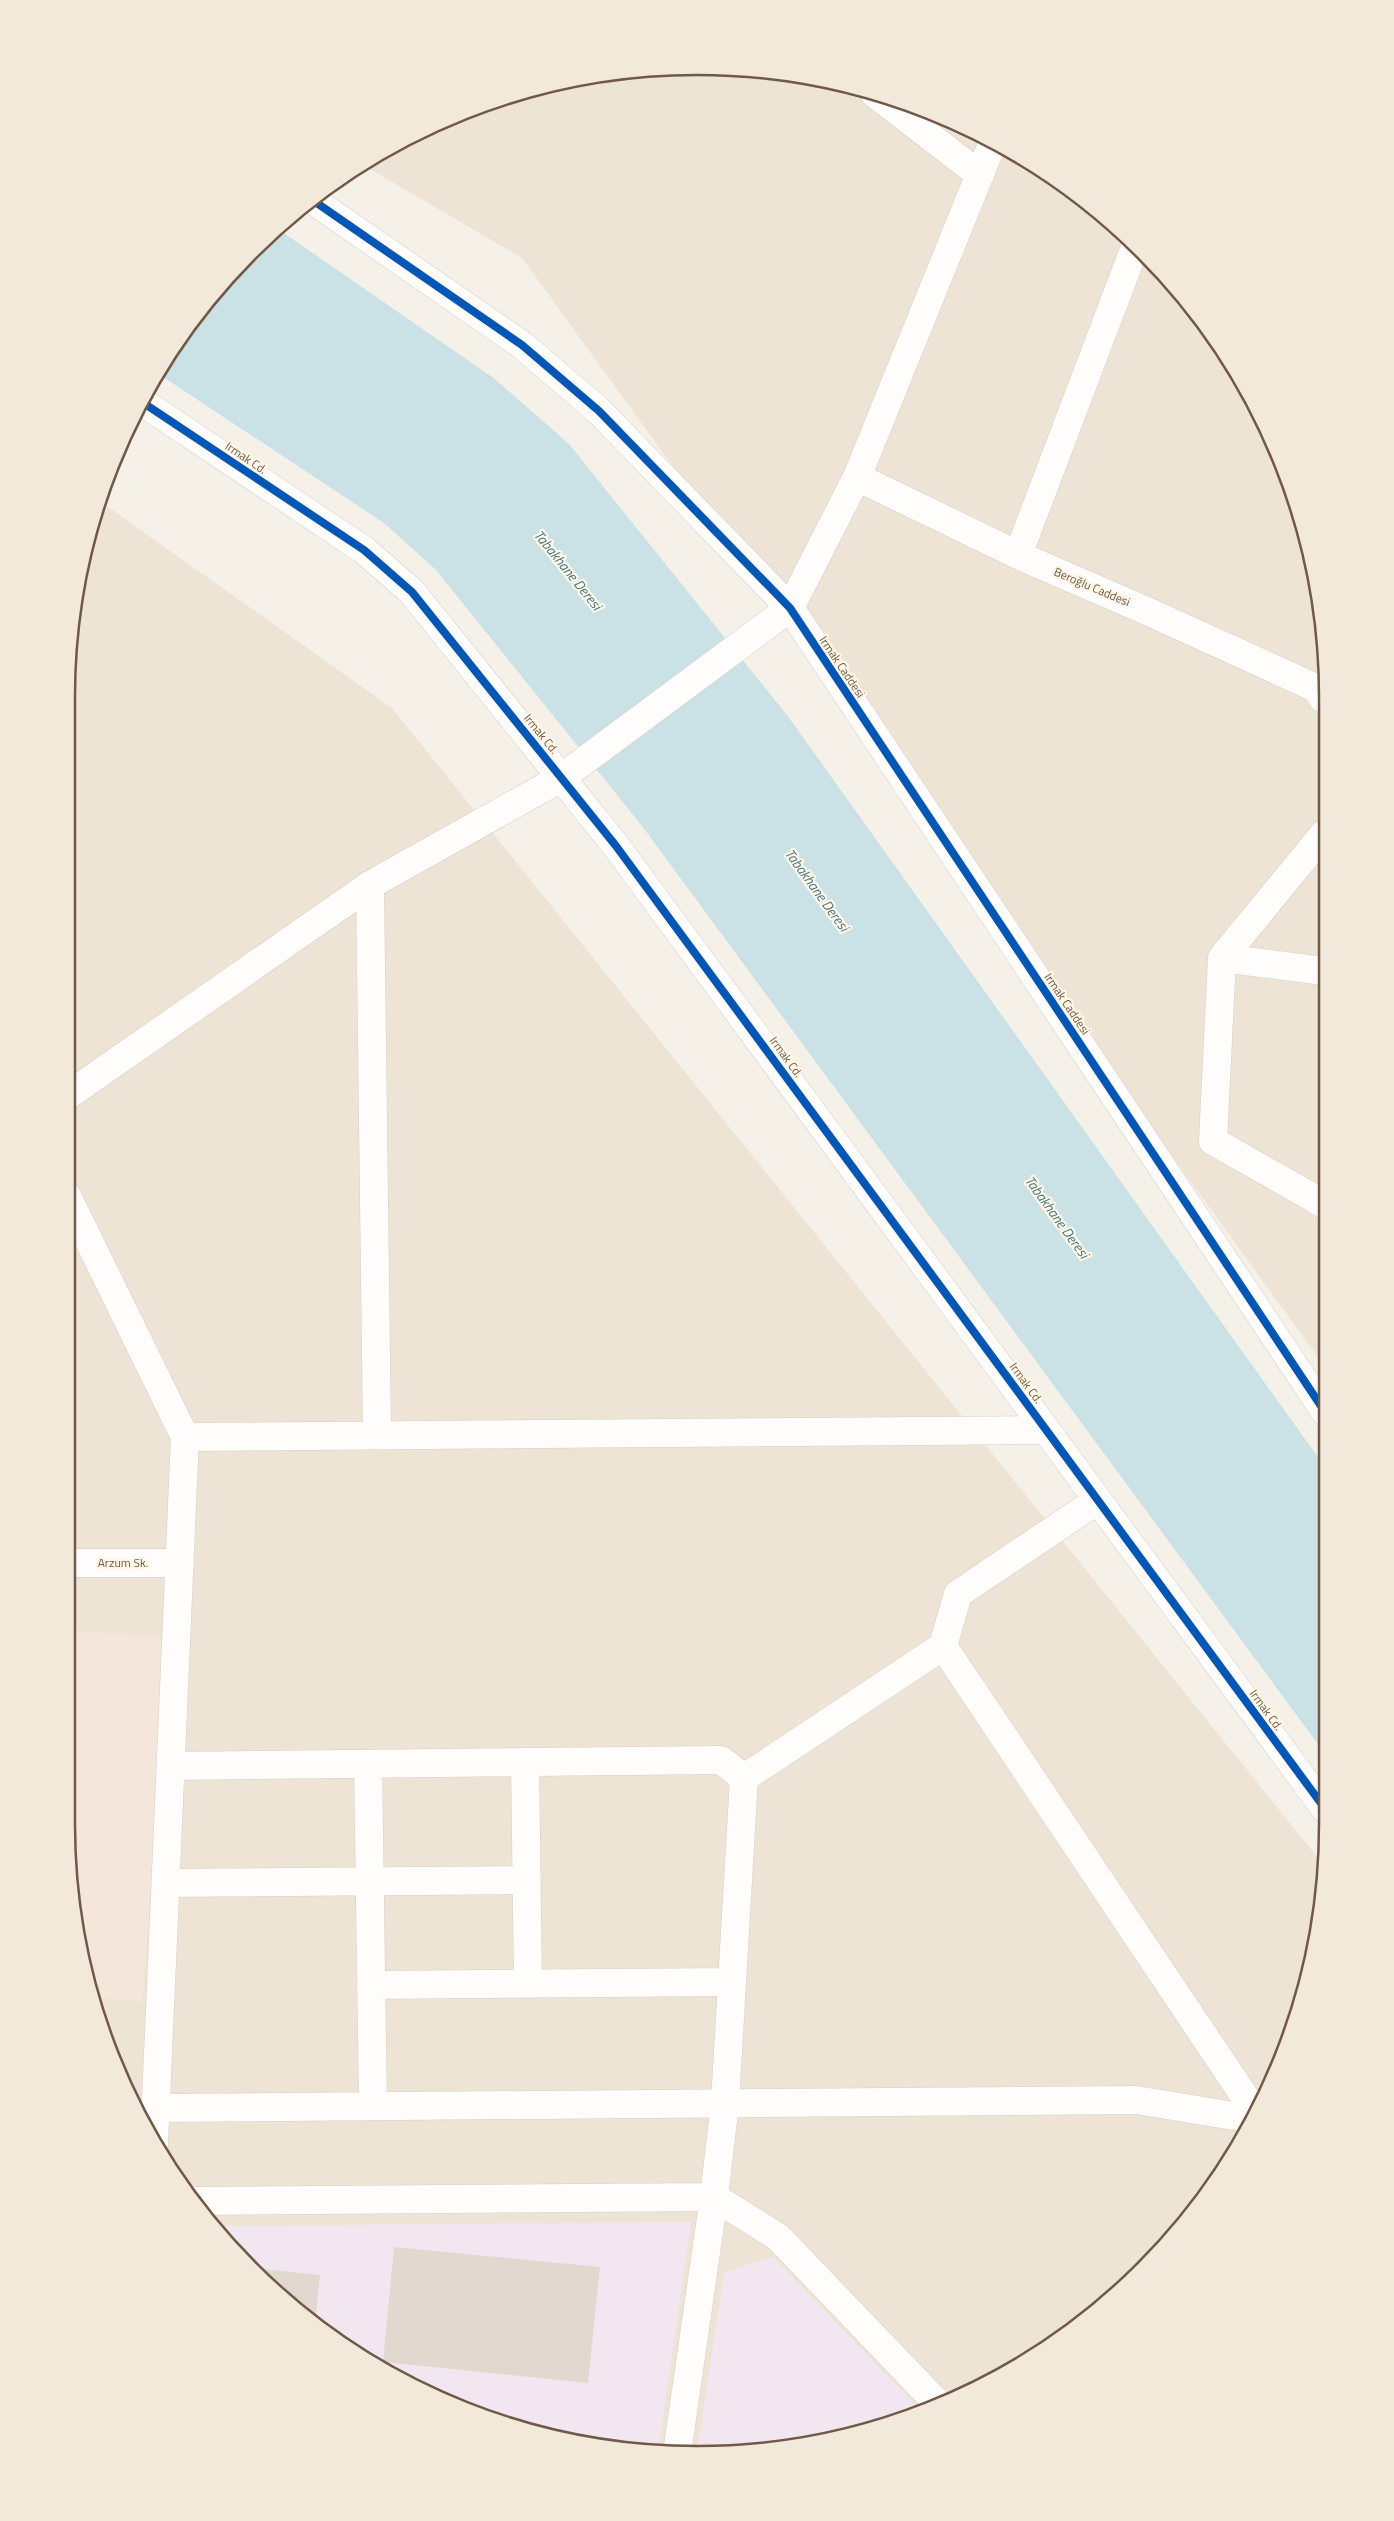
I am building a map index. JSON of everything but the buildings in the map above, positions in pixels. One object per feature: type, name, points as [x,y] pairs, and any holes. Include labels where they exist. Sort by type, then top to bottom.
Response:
[{"type":"street","points":[[891,106],[980,175]]},
{"type":"street","points":[[75,1090],[370,885],[571,770],[790,608],[857,477],[990,149]]},
{"type":"street","points":[[318,204],[522,345],[598,411],[790,608]]},
{"type":"street","points":[[1018,556],[1132,253]]},
{"type":"street","name":"Irmak Cd.","points":[[148,406],[364,550],[412,592],[571,770],[622,854],[1319,1800]]},
{"type":"street","name":"Beroğlu Caddesi","points":[[857,477],[1018,556],[1319,686]]},
{"type":"street","name":"Irmak Caddesi","points":[[790,608],[1319,1403]]},
{"type":"street","points":[[1319,840],[1222,958],[1213,1141],[1319,1201]]},
{"type":"street","points":[[370,885],[377,1436]]},
{"type":"street","points":[[1222,958],[1319,970]]},
{"type":"street","points":[[75,1212],[185,1437],[155,2129]]},
{"type":"street","points":[[185,1437],[1046,1430]]},
{"type":"street","points":[[744,1778],[943,1646],[958,1594],[1098,1500]]},
{"type":"street","name":"Arzum Sk.","points":[[75,1563],[180,1563]]},
{"type":"street","points":[[943,1646],[1251,2107]]},
{"type":"street","points":[[171,1766],[721,1760],[744,1778]]},
{"type":"street","points":[[526,1762],[528,1984]]},
{"type":"street","points":[[368,1764],[373,2106]]},
{"type":"street","points":[[678,2446],[714,2197],[725,2103],[744,1778]]},
{"type":"street","points":[[166,1883],[527,1880]]},
{"type":"street","points":[[371,1985],[732,1982]]},
{"type":"street","points":[[156,2108],[1136,2100],[1245,2118]]},
{"type":"street","points":[[202,2201],[714,2197],[778,2237],[934,2399]]},
{"type":"shaded area","points":[[656,76],[738,76],[778,80],[858,96],[897,108],[935,122],[1008,158],[1076,204],[1137,257],[1165,287],[1214,351],[1236,386],[1272,459],[1298,536],[1314,616],[1318,656],[1319,697],[1319,1359],[522,258],[369,169],[422,139],[459,122],[536,96],[576,87]]},
{"type":"shaded area","points":[[105,505],[392,708],[1318,1858],[1314,1905],[1298,1985],[1272,2062],[1236,2135],[1214,2170],[1165,2234],[1107,2292],[1043,2341],[1008,2363],[935,2399],[858,2425],[778,2441],[738,2445],[656,2445],[616,2441],[536,2425],[497,2413],[459,2399],[386,2363],[351,2341],[287,2292],[229,2234],[204,2203],[158,2135],[139,2099],[122,2062],[96,1985],[80,1905],[76,1865],[75,1824],[75,697],[76,656],[80,616],[96,536]]},
{"type":"shaded area","points":[[75,1631],[172,1639],[142,2001],[101,1998],[101,2001],[87,1945],[76,1865]]},
{"type":"shaded area","points":[[691,2222],[659,2445],[616,2441],[536,2425],[459,2399],[422,2382],[386,2363],[318,2317],[257,2264],[222,2226]]},
{"type":"shaded area","points":[[773,2257],[916,2406],[858,2425],[818,2434],[738,2445],[698,2446],[724,2272]]},
{"type":"water","name":"Tabakhane Deresi","points":[[283,233],[495,379],[569,444],[787,715],[1319,1459],[1319,1745],[642,826],[436,570],[384,523],[163,377],[180,351],[229,287]]},
{"type":"cycle path","points":[[318,204],[522,345],[599,411],[790,608],[1319,1403]]},
{"type":"cycle path","points":[[148,406],[364,550],[412,592],[616,846],[1319,1800]]}]
